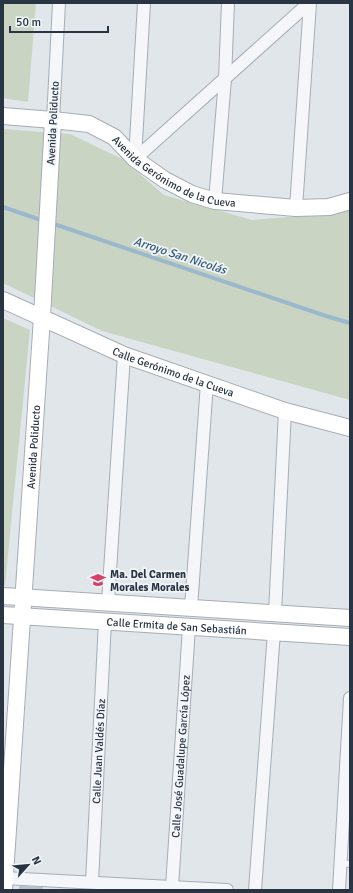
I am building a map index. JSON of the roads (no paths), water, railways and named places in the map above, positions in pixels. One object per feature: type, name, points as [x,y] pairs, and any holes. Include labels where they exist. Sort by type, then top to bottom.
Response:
[{"type":"street","name":"Avenida Poliducto","points":[[4,884],[42,317],[59,3]]},
{"type":"street","points":[[135,159],[144,3]]},
{"type":"street","points":[[215,201],[225,79],[228,3]]},
{"type":"street","points":[[135,159],[309,3]]},
{"type":"street","points":[[296,208],[309,3]]},
{"type":"street","name":"Avenida Gerónimo de la Cueva","points":[[3,116],[89,124],[114,137],[135,159],[165,180],[192,194],[215,201],[296,208],[329,207],[350,201]]},
{"type":"street","name":"Calle Gerónimo de la Cueva","points":[[3,300],[124,355],[285,411],[350,428]]},
{"type":"street","points":[[108,602],[124,355]]},
{"type":"street","points":[[191,608],[207,383]]},
{"type":"street","points":[[274,613],[285,411]]},
{"type":"street","name":"Calle Ermita de San Sebastián","points":[[3,596],[350,618]]},
{"type":"street","name":"Calle Ermita de San Sebastián","points":[[3,615],[350,637]]},
{"type":"street","name":"Calle Juan Valdés Díaz","points":[[92,882],[105,621]]},
{"type":"street","name":"Calle José Guadalupe García López","points":[[172,887],[189,627]]},
{"type":"street","points":[[255,890],[274,632]]},
{"type":"street","points":[[339,890],[345,863],[350,698]]},
{"type":"street","points":[[4,884],[92,882],[227,890]]},
{"type":"waterway","name":"Arroyo San Nicolás","points":[[3,207],[44,221]]},
{"type":"waterway","name":"Arroyo San Nicolás","points":[[51,223],[350,323]]},
{"type":"place","name":"Ma. Del Carmen Morales Morales","points":[[98,580]]}]
